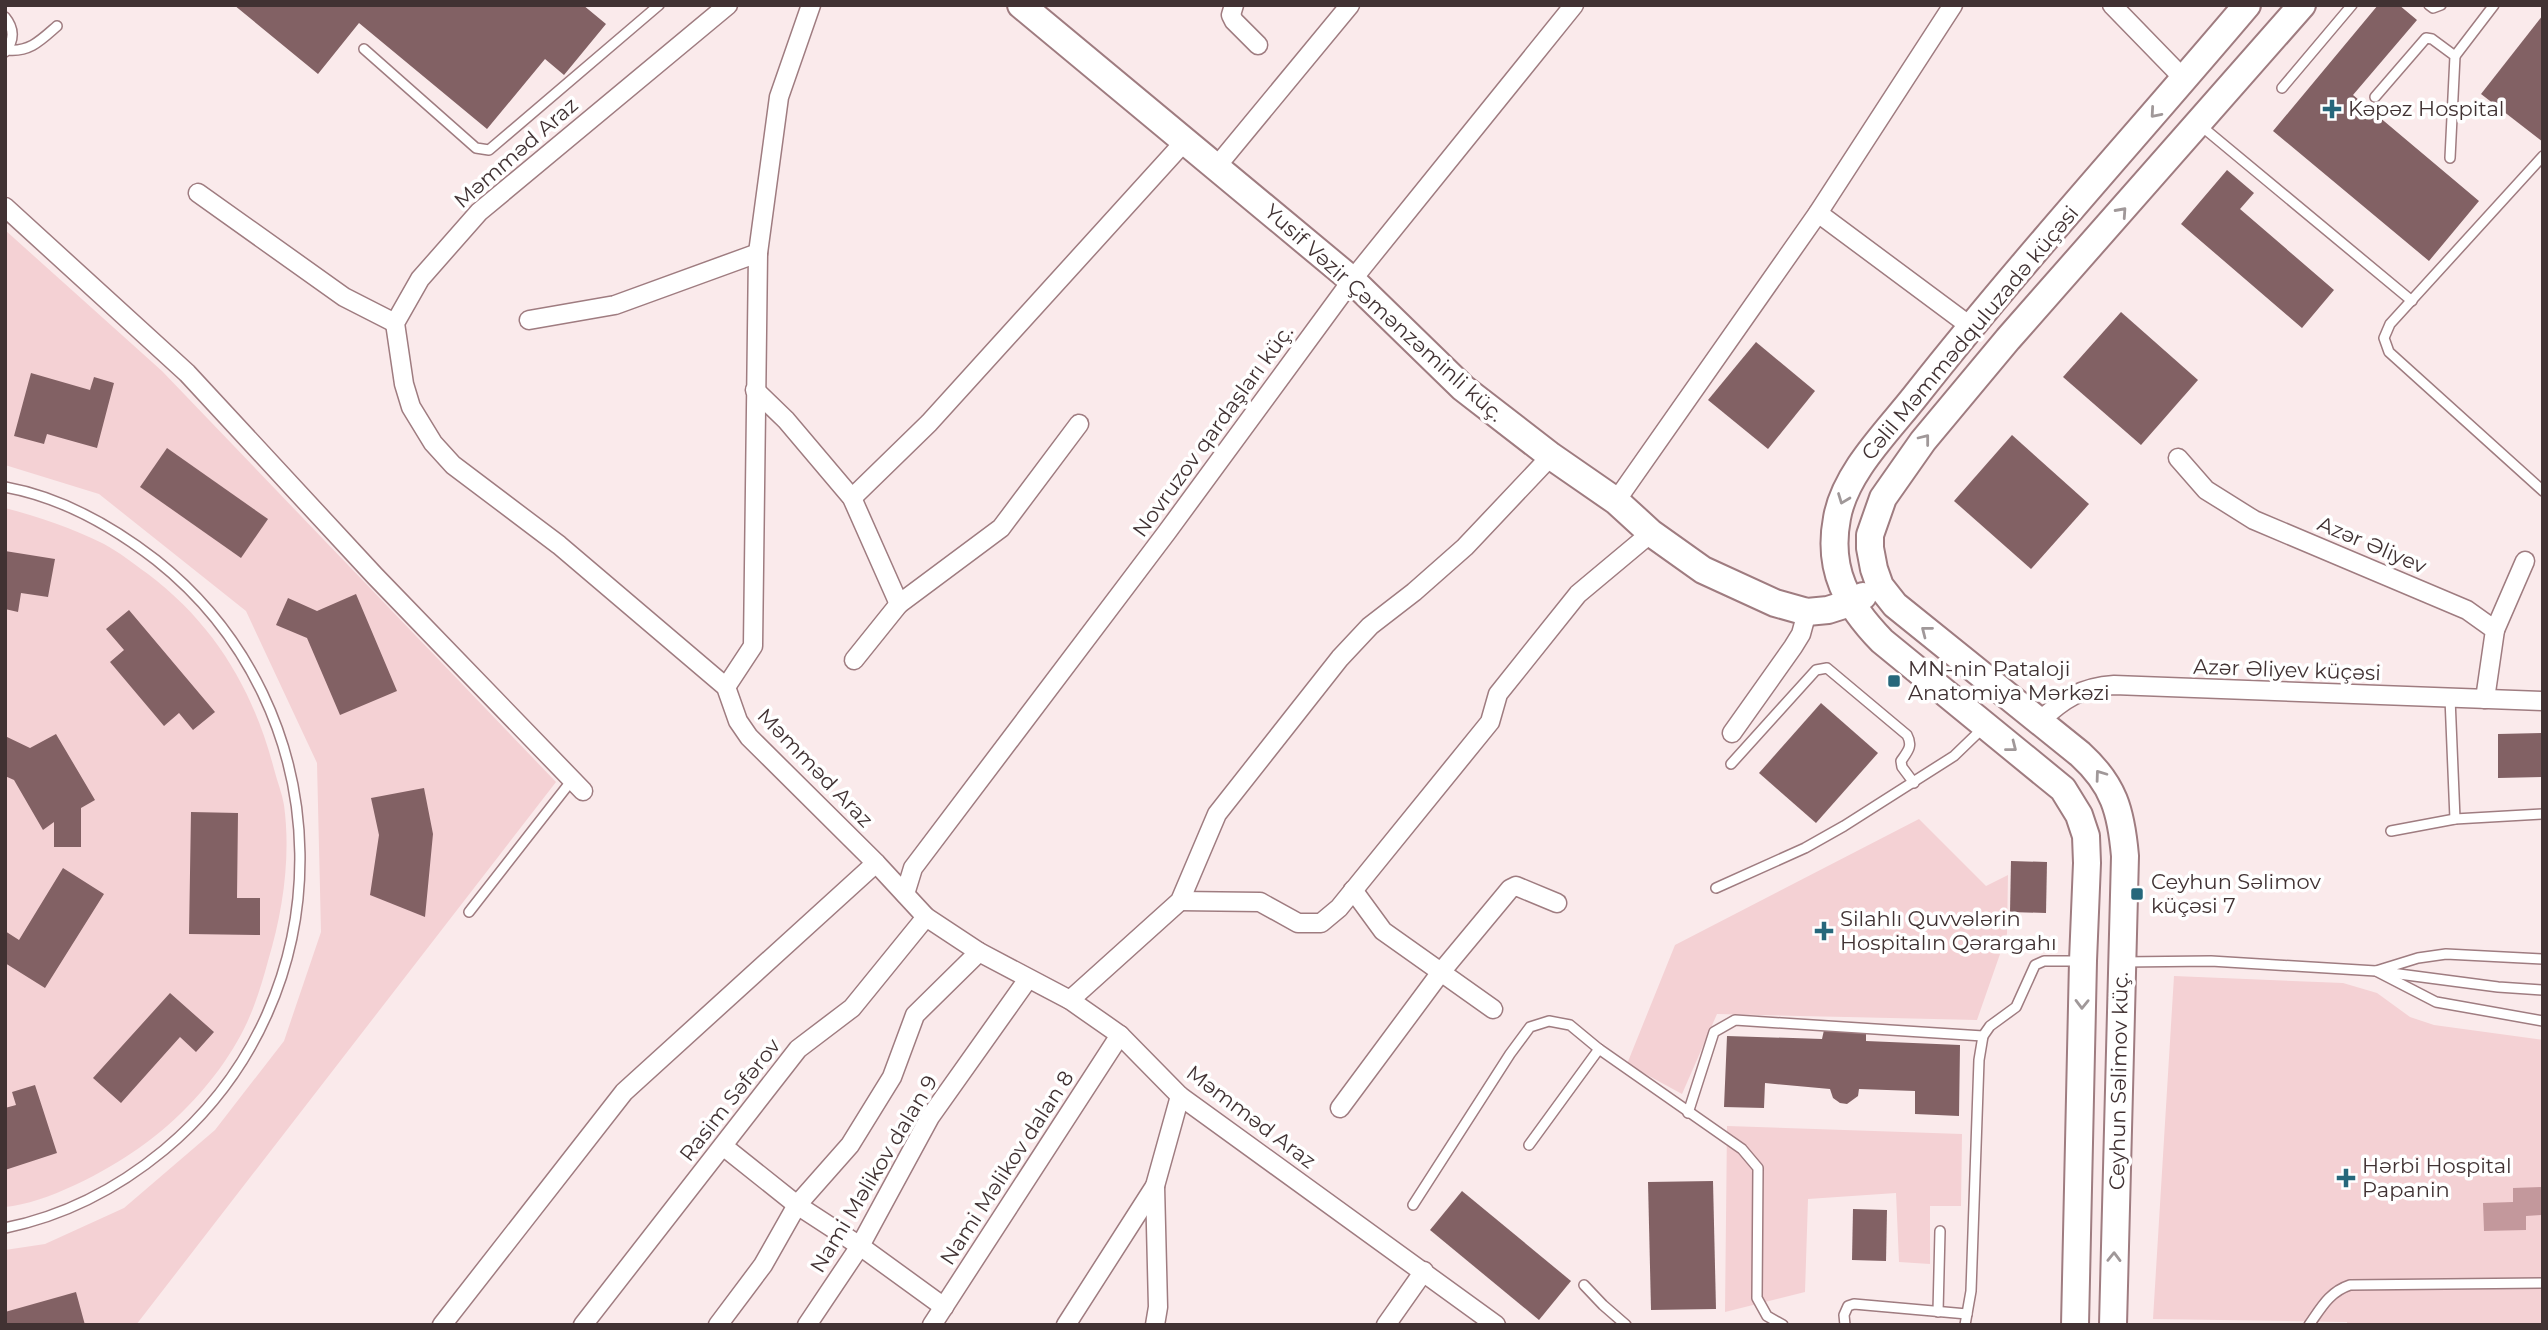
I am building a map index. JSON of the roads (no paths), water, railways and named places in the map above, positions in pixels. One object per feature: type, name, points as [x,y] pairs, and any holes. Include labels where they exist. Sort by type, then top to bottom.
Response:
[{"type":"main road","name":"Yusif Vəzir Çəmənzəminli küç.","points":[[1021,5],[1352,280],[1463,388],[1551,456],[1616,501],[1651,533],[1703,570],[1775,603],[1807,612],[1828,610],[1850,603],[1880,586]]},
{"type":"main road","name":"Cəlil Məmmədquluzadə küçəsi","points":[[2087,863],[2086,836],[2072,801],[2045,773],[1882,641],[1850,603],[1836,568],[1834,540],[1837,515],[1853,475],[1970,326],[2246,5]]},
{"type":"main road","name":"Cəlil Məmmədquluzadə küçəsi","points":[[2124,838],[2120,813],[2111,791],[2097,769],[1895,605],[1880,586],[1874,569],[1870,535],[1883,499],[1923,441],[2008,339],[2302,5]]},
{"type":"main road","points":[[2060,223],[2090,248]]},
{"type":"main road","name":"Ceyhun Səlimov küç.","points":[[2113,1325],[2124,838]]},
{"type":"main road","name":"Ceyhun Səlimov küç.","points":[[2075,1325],[2087,863]]},
{"type":"main road","points":[[2083,961],[2122,962]]},
{"type":"street","name":"Məmməd Araz","points":[[395,323],[420,279],[479,212],[728,5]]},
{"type":"street","points":[[198,193],[344,297],[395,323],[404,384],[411,407],[433,443],[453,466],[559,545],[726,687],[753,646],[758,253],[779,97],[811,5]]},
{"type":"street","points":[[1234,5],[1231,15],[1234,21],[1258,45]]},
{"type":"street","points":[[1217,166],[1350,5]]},
{"type":"street","name":"Novruzov qardaşları küç.","points":[[905,894],[913,868],[1159,543],[1352,280],[1574,5]]},
{"type":"street","points":[[1616,501],[1818,213],[1953,5]]},
{"type":"street","points":[[2112,5],[2184,79]]},
{"type":"street","points":[[852,498],[929,423],[1185,141]]},
{"type":"street","points":[[5,207],[187,373],[375,576],[577,785]]},
{"type":"street","points":[[1818,213],[1970,326]]},
{"type":"street","points":[[529,320],[615,305],[758,253]]},
{"type":"street","points":[[755,390],[786,420],[852,498],[899,604]]},
{"type":"street","points":[[854,660],[899,604],[1001,528],[1079,424]]},
{"type":"street","points":[[1070,1000],[1180,901],[1217,814],[1340,658],[1370,626],[1465,547],[1551,456]]},
{"type":"street","name":"Azər Əliyev","points":[[2178,458],[2206,490],[2253,520],[2467,610],[2495,630]]},
{"type":"street","points":[[1180,901],[1260,902],[1298,923],[1321,923],[1339,908],[1490,722],[1498,694],[1578,594],[1651,533]]},
{"type":"street","points":[[2485,699],[2495,630],[2525,561]]},
{"type":"street","points":[[1732,733],[1793,647],[1801,634],[1807,612]]},
{"type":"street","name":"Azər Əliyev küçəsi","points":[[2040,721],[2071,695],[2114,685],[2543,701]]},
{"type":"street","name":"Məmməd Araz","points":[[726,687],[738,721],[749,737],[876,863],[926,917],[979,952],[1070,1000],[1120,1035],[1180,1096],[1496,1325]]},
{"type":"street","points":[[442,1325],[624,1092],[876,863]]},
{"type":"street","points":[[1340,1108],[1441,972],[1510,889],[1517,886],[1557,904]]},
{"type":"street","points":[[1353,890],[1383,931],[1493,1009]]},
{"type":"street","name":"Rasim Səfərov","points":[[583,1325],[798,1049],[852,1008],[926,917]]},
{"type":"street","points":[[718,1325],[763,1265],[797,1205],[850,1145],[891,1077],[915,1015],[979,952]]},
{"type":"street","name":"Nami Məlikov dalan 9","points":[[807,1325],[860,1246],[930,1117],[1028,979]]},
{"type":"street","name":"Nami Məlikov dalan 8","points":[[932,1325],[1120,1035]]},
{"type":"street","points":[[1155,1325],[1158,1307],[1155,1186],[1180,1096]]},
{"type":"street","points":[[723,1146],[797,1205],[860,1246],[944,1307]]},
{"type":"street","points":[[1066,1325],[1155,1186]]},
{"type":"street","points":[[1386,1325],[1424,1271]]},
{"type":"lane","points":[[364,49],[476,148],[489,150],[659,5]]},
{"type":"lane","points":[[2282,88],[2352,5]]},
{"type":"lane","points":[[2430,5],[2433,8],[2441,5]]},
{"type":"lane","points":[[2451,158],[2455,56],[2494,5]]},
{"type":"lane","points":[[5,17],[13,34],[6,51],[28,49],[57,26]]},
{"type":"lane","points":[[2375,97],[2426,37],[2432,38],[2455,56]]},
{"type":"lane","points":[[2199,124],[2412,300]]},
{"type":"lane","points":[[2543,156],[2390,324],[2384,338],[2389,352],[2543,491]]},
{"type":"lane","points":[[5,487],[77,511],[131,541],[179,579],[221,624],[255,676],[280,732],[295,792],[301,853],[297,915],[284,975],[260,1032],[228,1084],[187,1131],[140,1170],[87,1201],[30,1223],[5,1228]]},
{"type":"lane","points":[[1731,764],[1816,670],[1822,667],[1827,668],[1907,735],[1910,748],[1901,761],[1902,767],[1914,783]]},
{"type":"lane","points":[[2450,698],[2455,819]]},
{"type":"lane","points":[[1716,888],[1805,848],[1914,783],[1954,756],[1985,726]]},
{"type":"lane","points":[[469,912],[577,785]]},
{"type":"lane","points":[[2391,831],[2455,819],[2543,814]]},
{"type":"lane","points":[[2376,971],[2418,958],[2446,954],[2543,959]]},
{"type":"lane","points":[[1965,1325],[1971,1291],[1979,1060],[1983,1036],[1990,1026],[2016,1007],[2035,965],[2044,961],[2083,961]]},
{"type":"lane","points":[[2122,962],[2211,961],[2376,971],[2498,987],[2543,990]]},
{"type":"lane","points":[[2376,971],[2436,1002],[2543,1021]]},
{"type":"lane","points":[[1688,1113],[1714,1032],[1735,1020],[1983,1036]]},
{"type":"lane","points":[[1413,1205],[1465,1121],[1531,1027],[1549,1021],[1570,1025],[1599,1049],[1742,1149],[1758,1168],[1757,1298],[1767,1316],[1783,1325]]},
{"type":"lane","points":[[1529,1145],[1599,1049]]},
{"type":"lane","points":[[1938,1312],[1940,1231]]},
{"type":"lane","points":[[2309,1325],[2330,1296],[2338,1289],[2350,1285],[2543,1283]]},
{"type":"lane","points":[[1584,1285],[1626,1325]]},
{"type":"lane","points":[[1845,1325],[1844,1315],[1848,1306],[1854,1304],[1967,1314]]},
{"type":"place","name":"Kəpəz Hospital","points":[[2332,109]]},
{"type":"place","name":"MN-nin Pataloji Anatomiya Mərkəzi","points":[[1894,681]]},
{"type":"place","name":"Ceyhun Səlimov küçəsi 7","points":[[2137,894]]},
{"type":"place","name":"Silahlı Quvvələrin Hospitalın Qərargahı","points":[[1824,931]]},
{"type":"place","name":"Hərbi Hospital Papanin","points":[[2346,1178]]}]
